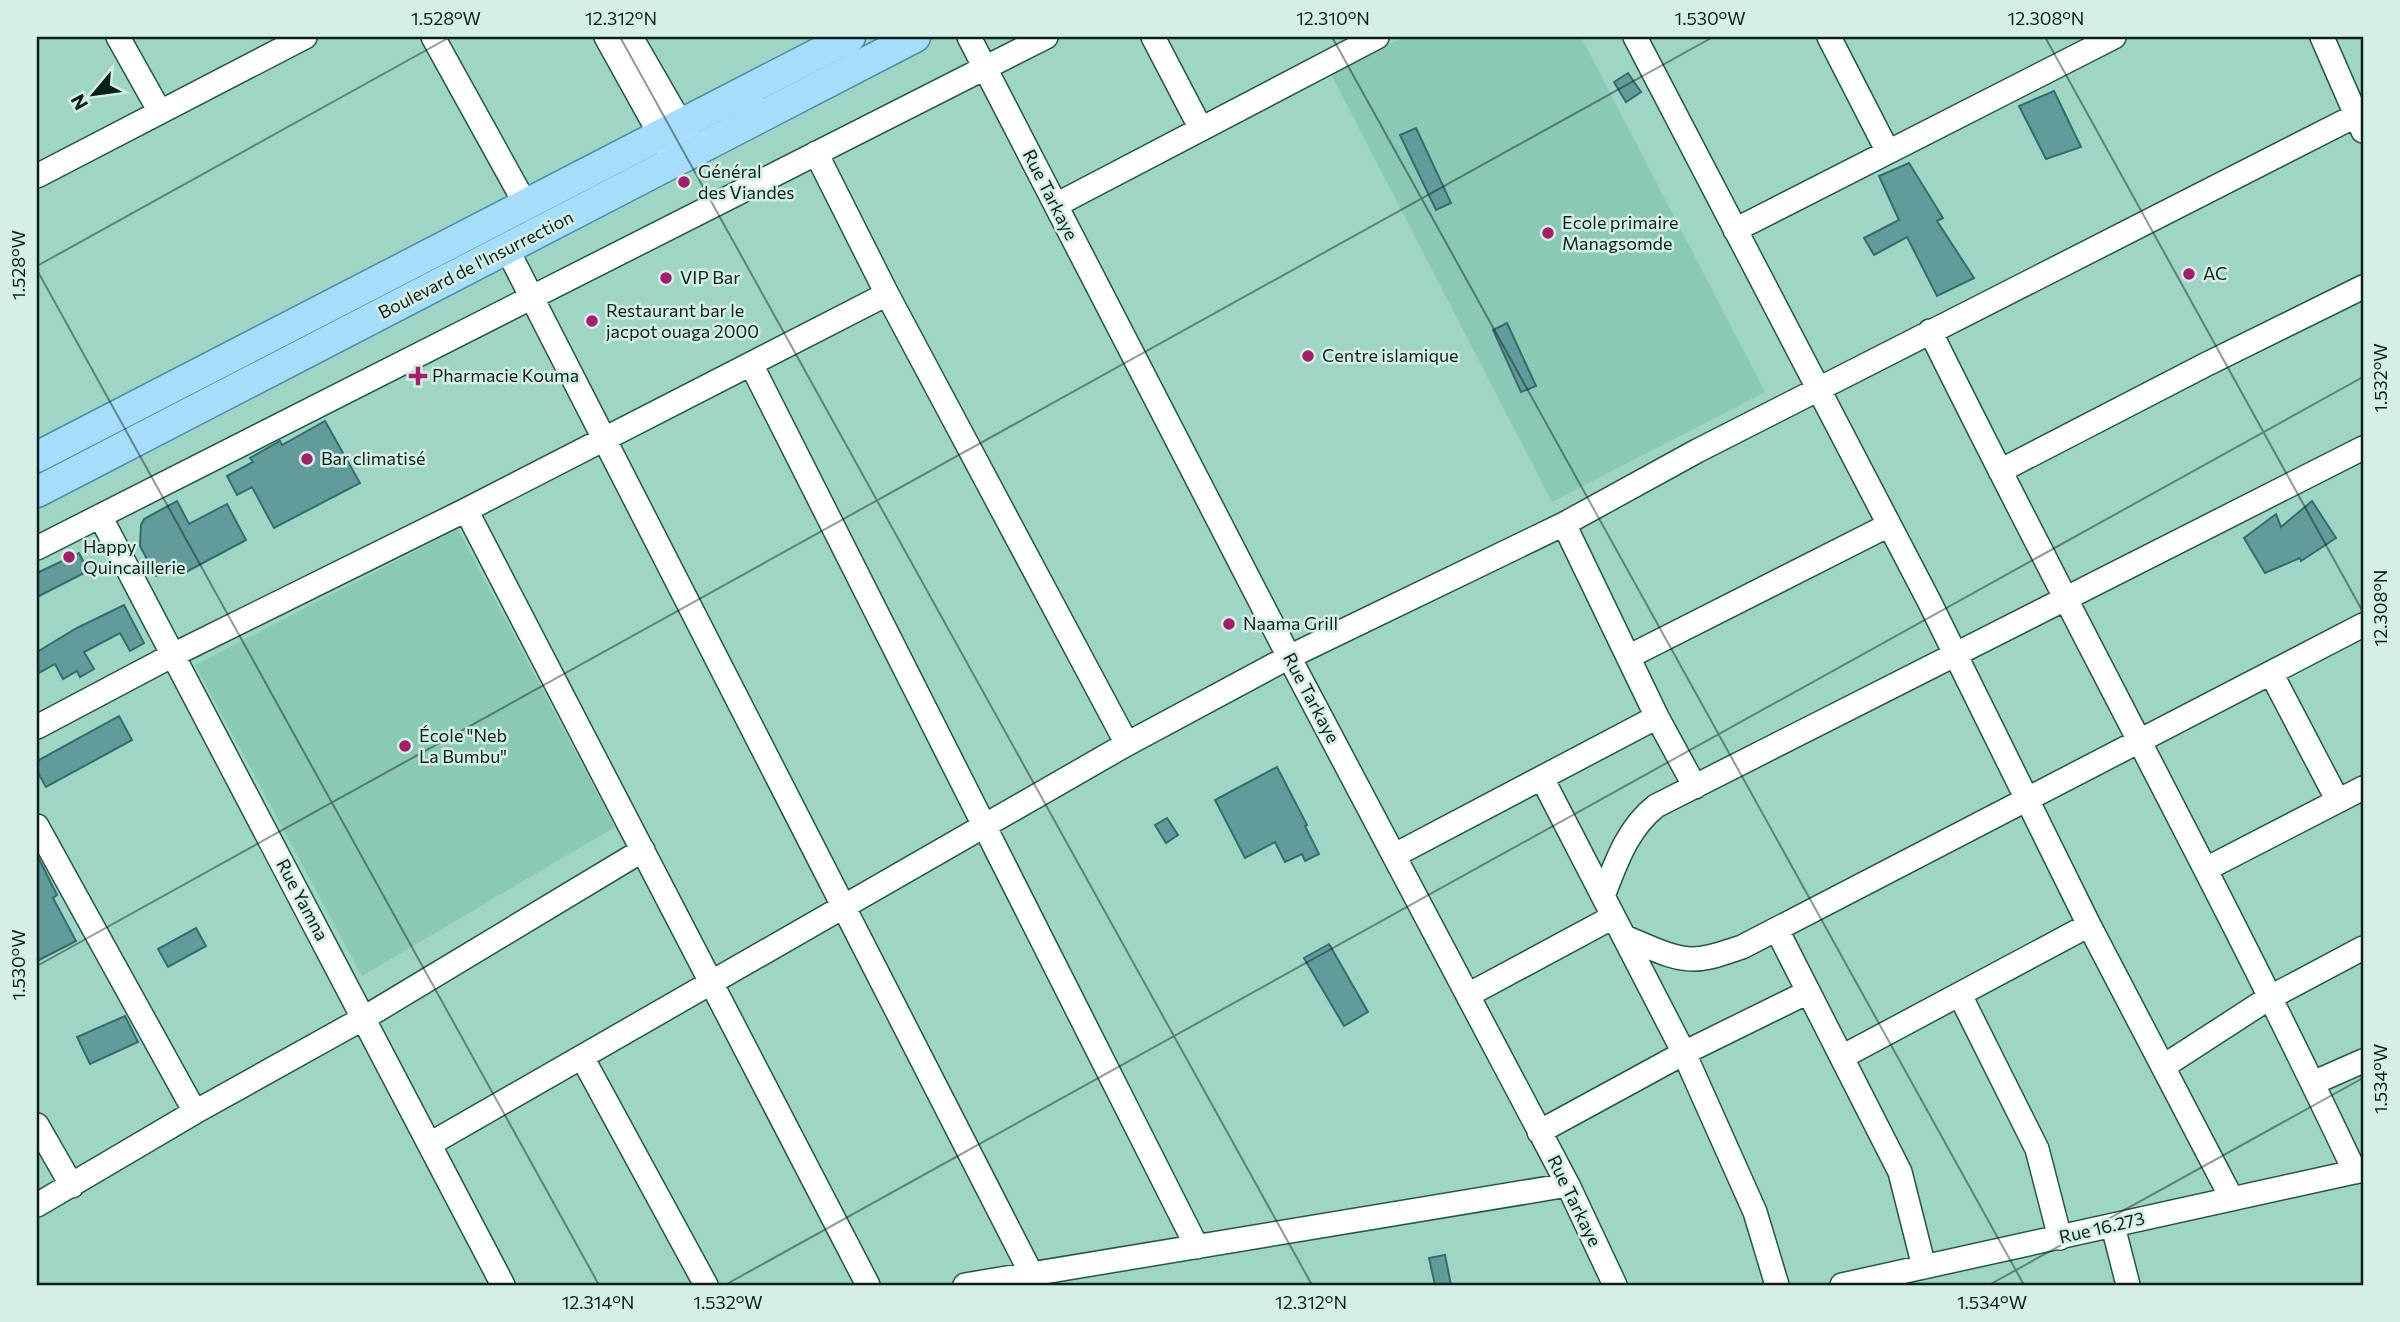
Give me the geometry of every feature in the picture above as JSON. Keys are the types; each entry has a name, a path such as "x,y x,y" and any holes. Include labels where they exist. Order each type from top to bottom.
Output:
{"main road":[{"name":"Boulevard de l'Insurrection","path":"37,457 850,37"},
{"name":"Boulevard de l'Insurrection","path":"37,492 915,37"}],"street":[{"path":"118,37 160,112"},
{"path":"37,176 305,37"},
{"path":"433,37 526,205"},
{"path":"606,37 671,129"},
{"path":"631,37 685,157"},
{"name":"Rue Tarkaye","path":"969,37 1289,657 1568,1185 1615,1285"},
{"path":"37,548 1046,37"},
{"path":"1153,37 1201,129"},
{"path":"1056,205 1377,37"},
{"path":"1635,37 1889,525 2089,925 2232,1199"},
{"path":"1829,37 1888,152"},
{"path":"1735,230 2114,37"},
{"path":"430,1144 1127,744 1289,657 1564,524 1697,451 1930,331 2361,119 2322,37"},
{"path":"816,153 887,294 1127,744"},
{"path":"507,249 1032,1275"},
{"path":"2000,471 2363,287"},
{"path":"37,727 173,655 466,510 887,294"},
{"path":"1930,331 2359,1171"},
{"path":"751,364 1197,1247"},
{"path":"1468,995 1608,907 1624,845 1644,816 1656,806 2363,448"},
{"path":"466,510 868,1285"},
{"name":"Rue Yamna","path":"100,516 503,1285"},
{"path":"1564,524 1657,717 1695,787"},
{"path":"1628,657 1889,525"},
{"path":"1624,937 1674,956 1692,959 1722,953 1777,930 2026,798 2363,625"},
{"path":"2271,673 2338,801"},
{"path":"1395,855 1657,717"},
{"path":"1542,778 1684,1053 1755,1212 1777,1285"},
{"path":"2206,869 2363,788"},
{"path":"37,826 195,1112"},
{"path":"37,1205 195,1112 364,1018 643,849"},
{"path":"1842,1056 2089,925"},
{"path":"1777,930 1900,1172 1924,1267"},
{"path":"2164,1066 2269,998 2363,948"},
{"path":"1539,1132 1684,1053 1808,992"},
{"path":"1960,995 2033,1139 2041,1159 2060,1238"},
{"path":"582,1057 706,1285"},
{"path":"2313,1083 2363,1061"},
{"path":"37,1125 72,1186"},
{"name":"Rue 16.273","path":"1842,1285 2359,1171"},
{"path":"965,1285 1568,1185"},
{"path":"2113,1226 2128,1285"}],"shaded area":[{"name":"Ecole primaire Managsomde","path":"1404,37 1581,37 1765,392 1552,502 1331,74"},
{"name":"École \"Neb La Bumbu\"","path":"458,529 615,827 362,976 195,665"}],"building":[{"path":"1628,73 1641,92 1626,102 1614,82"},
{"path":"2054,91 2081,147 2046,159 2019,106"},
{"path":"1416,128 1451,203 1436,210 1400,135"},
{"path":"1909,163 1943,218 1937,221 1974,278 1937,296 1907,237 1874,255 1864,238 1899,220 1879,176"},
{"path":"1507,323 1536,386 1521,392 1493,330"},
{"path":"325,421 360,483 274,528 252,487 237,495 227,476 253,462 250,458 280,441 282,445"},
{"path":"177,501 189,524 227,504 246,540 186,572 182,563 156,576 140,546 141,525 144,519"},
{"path":"2312,501 2336,538 2301,561 2300,558 2265,573 2244,538 2276,514 2281,527"},
{"path":"79,553 88,571 37,597 37,573"},
{"path":"124,605 144,643 130,651 120,633 84,652 94,669 80,677 77,671 63,679 55,664 37,674 37,652 77,628"},
{"path":"119,716 132,740 46,787 37,771 37,761"},
{"path":"1277,767 1319,854 1305,861 1302,854 1285,862 1275,842 1245,858 1215,800"},
{"path":"1167,818 1178,835 1166,843 1155,825"},
{"path":"37,855 57,895 53,898 76,941 37,961"},
{"path":"196,928 206,946 168,967 158,949"},
{"path":"1329,944 1368,1012 1344,1026 1304,958"},
{"path":"125,1016 138,1042 90,1064 77,1037"},
{"path":"1445,1255 1451,1285 1435,1285 1429,1258"}],"place":[{"name":"Général des Viandes","path":"684,182"},
{"name":"Ecole primaire Managsomde","path":"1548,233"},
{"name":"AC","path":"2189,274"},
{"name":"VIP Bar","path":"666,278"},
{"name":"Restaurant bar le jacpot ouaga 2000","path":"592,321"},
{"name":"Centre islamique","path":"1308,356"},
{"name":"Pharmacie Kouma","path":"418,376"},
{"name":"Bar climatisé","path":"307,459"},
{"name":"Happy Quincaillerie","path":"69,557"},
{"name":"Naama Grill","path":"1229,624"},
{"name":"École \"Neb La Bumbu\"","path":"405,746"}]}
